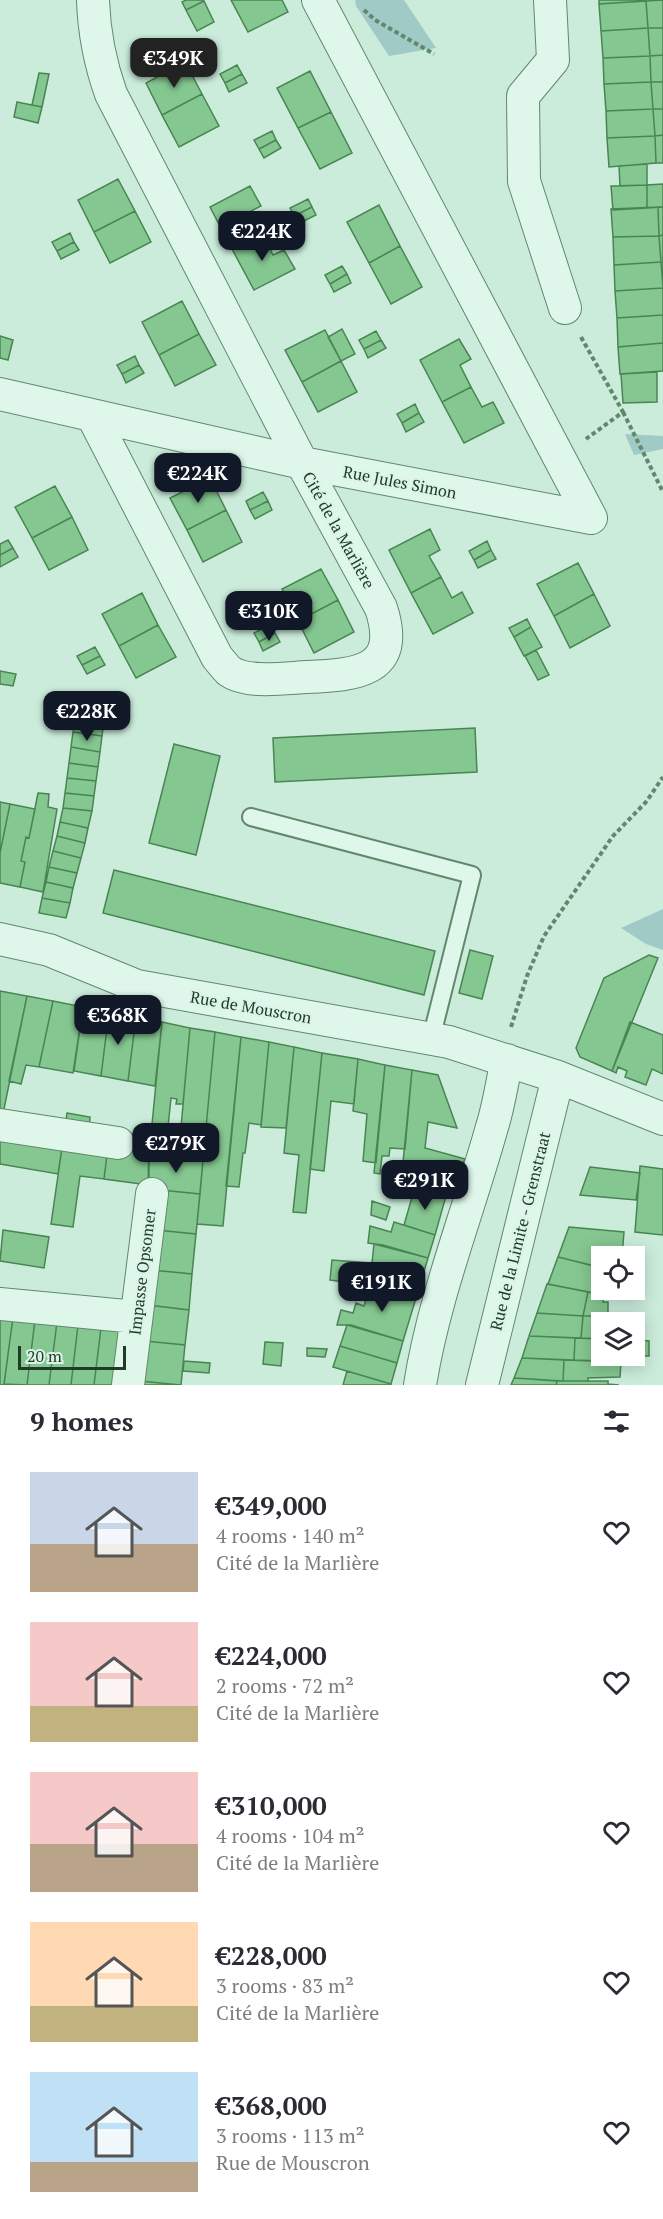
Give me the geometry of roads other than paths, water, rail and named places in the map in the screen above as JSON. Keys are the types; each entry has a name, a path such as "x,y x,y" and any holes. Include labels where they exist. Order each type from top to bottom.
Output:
{"street":[{"name":"Cité de la Marlière","path":"92,415 217,657 231,672 258,679 345,675 368,668 376,662 386,642 387,632 381,608 302,463 111,94 102,67 94,29 93,0"},
{"name":"Rue Jules Simon","path":"0,394 302,463 591,518 318,0"},
{"path":"550,0 554,60 523,96 524,181 565,308"},
{"name":"Rue de Mouscron","path":"0,939 56,952 137,986 449,1042 558,1077 663,1119"},
{"path":"420,1385 443,1287 493,1126 504,1059"},
{"name":"Rue de la Limite - Grenstraat","path":"482,1385 558,1077"},
{"path":"0,1125 118,1143"},
{"name":"Impasse Opsomer","path":"128,1385 152,1194"},
{"path":"0,1304 136,1317"}],"lane":[{"path":"251,817 472,875 430,1039"}]}
